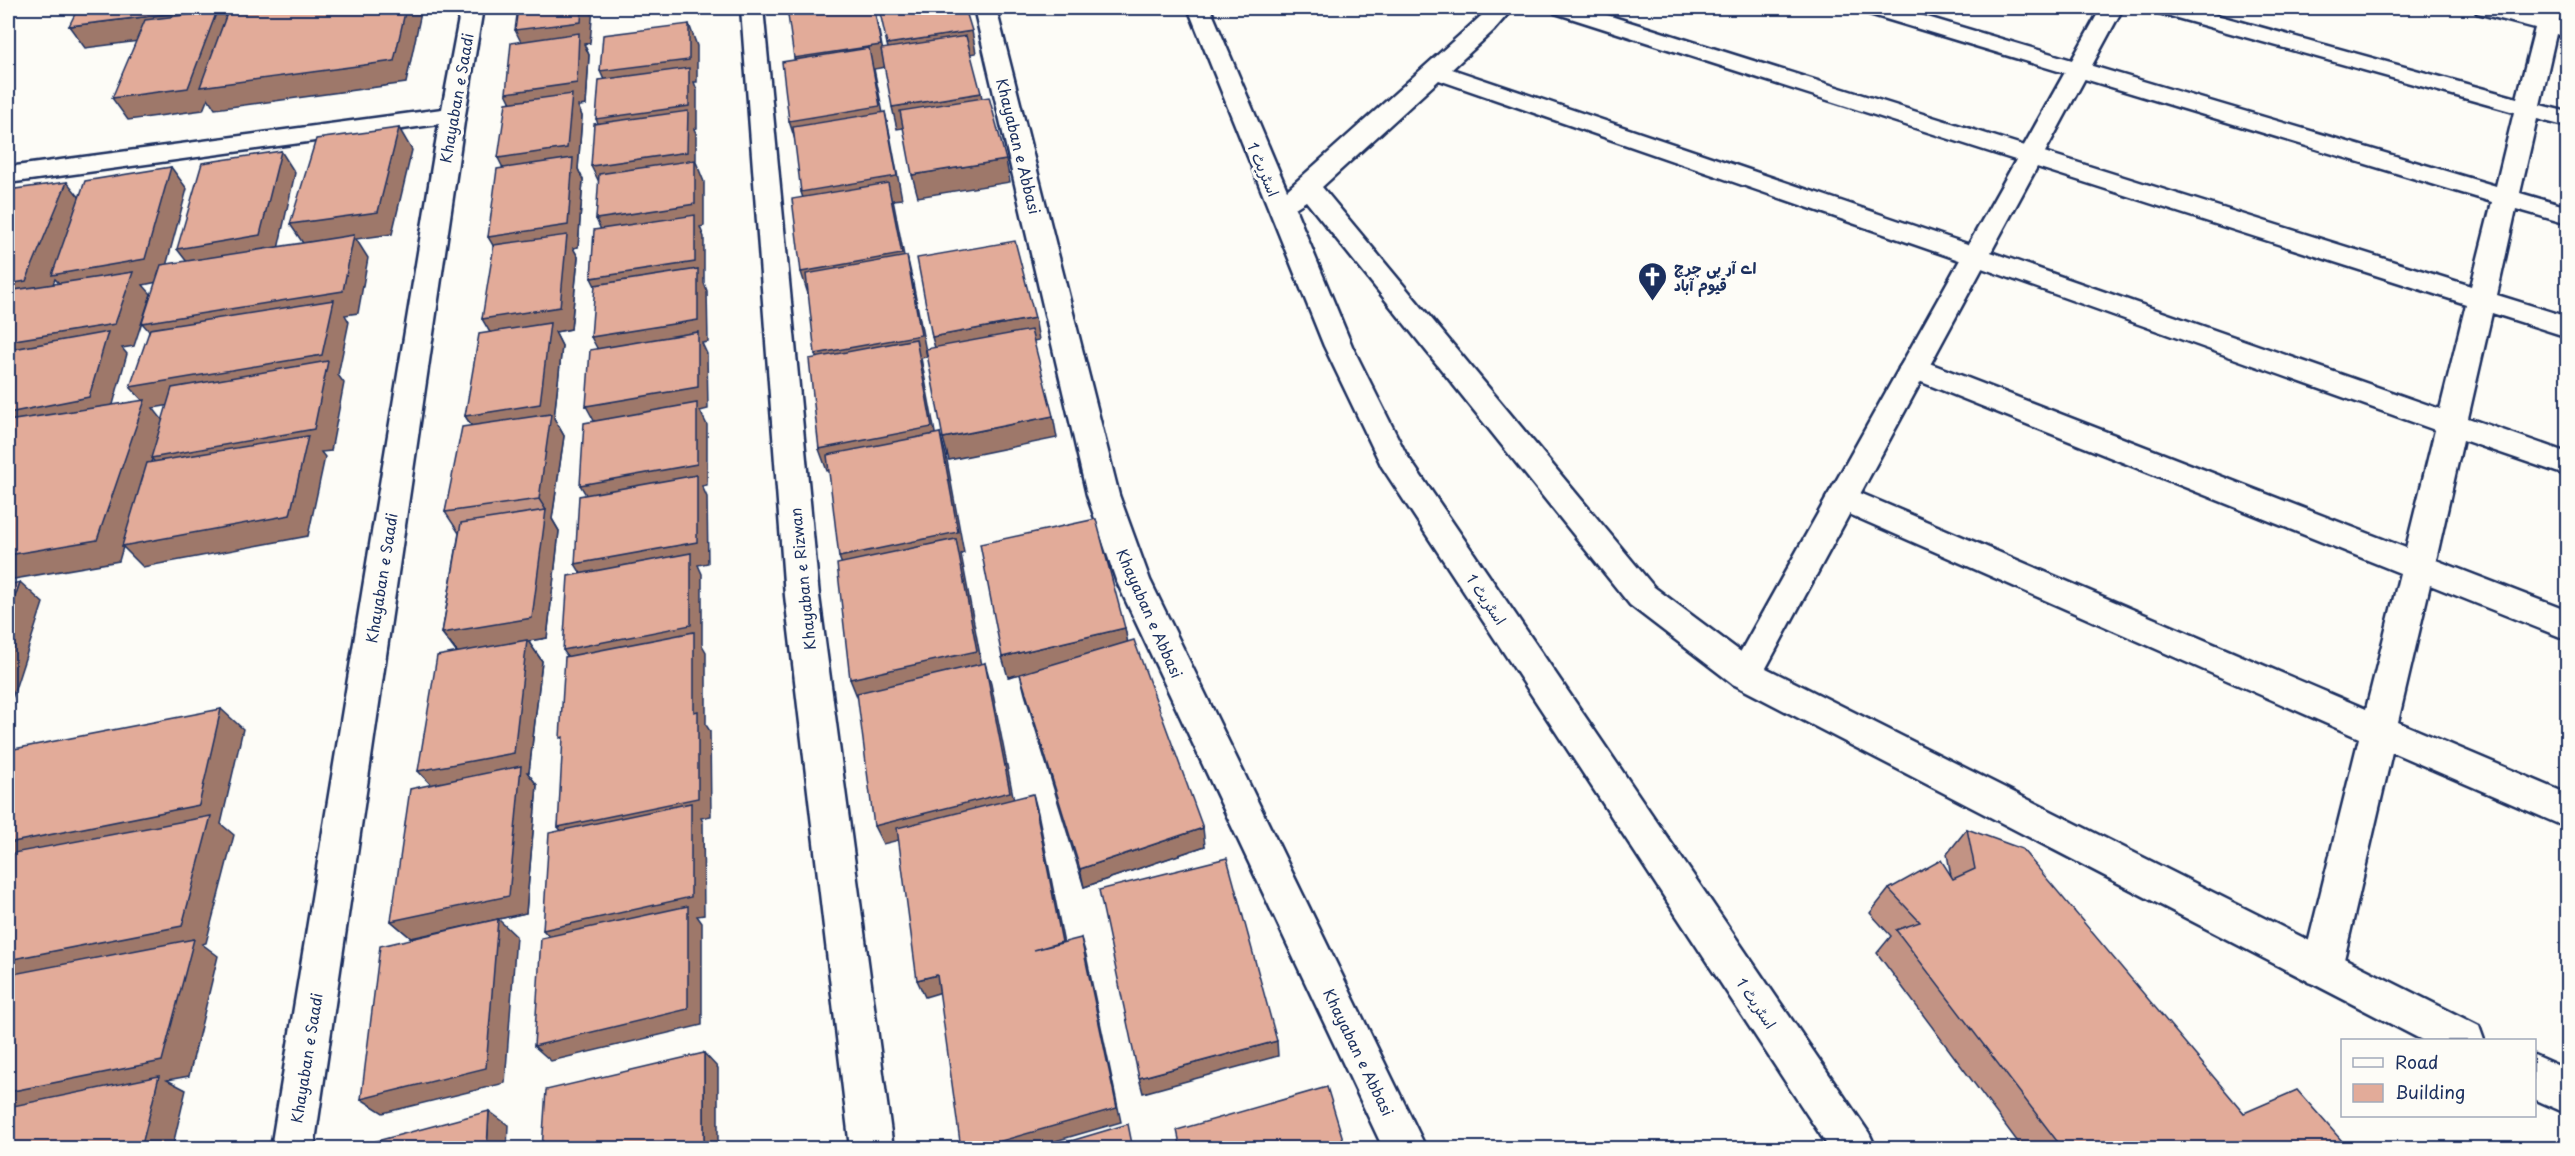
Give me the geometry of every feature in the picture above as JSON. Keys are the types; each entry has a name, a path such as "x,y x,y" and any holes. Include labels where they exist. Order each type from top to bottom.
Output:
{"street":[{"name":"Khayaban e Saadi","path":"292,1149 453,115 472,8"},
{"name":"Khayaban e Rizwan","path":"752,8 802,596 872,1149"},
{"name":"Khayaban e Abbasi","path":"985,8 1103,495 1117,539 1133,580 1405,1149"},
{"name":"اسٹریٹ 1","path":"1199,8 1338,346 1393,459 1854,1149"},
{"path":"1282,211 1307,185 1502,8"},
{"path":"1563,8 2568,327"},
{"path":"1874,8 2568,216"},
{"path":"1745,674 2112,8"},
{"path":"2168,8 2568,120"},
{"path":"2322,968 2527,109 2555,21 2485,8"},
{"path":"1435,71 1975,255 2568,465"},
{"path":"8,174 453,115"},
{"path":"1307,185 1641,596 1745,674 2460,1039"},
{"path":"1914,368 2568,626"},
{"path":"1842,498 2568,812"},
{"path":"2536,1077 2568,1093"}],"building":[{"path":"78,8 217,8 69,26"},
{"path":"229,8 406,8 394,61 200,87"},
{"path":"518,8 582,8 581,22 515,30"},
{"path":"787,8 874,8 881,45 794,58"},
{"path":"879,8 965,8 972,31 887,44"},
{"path":"217,11 188,88 112,98 145,20"},
{"path":"689,24 689,60 600,71 603,35"},
{"path":"579,33 577,83 506,93 511,43"},
{"path":"966,36 981,93 892,107 881,49"},
{"path":"869,48 880,106 789,121 782,62"},
{"path":"689,68 689,106 596,119 599,80"},
{"path":"572,94 567,148 498,158 506,103"},
{"path":"989,97 1006,160 912,175 900,111"},
{"path":"688,111 687,152 591,166 594,124"},
{"path":"885,112 897,176 801,192 793,127"},
{"path":"399,128 378,212 290,224 316,139"},
{"path":"281,151 260,235 177,249 202,163"},
{"path":"573,158 568,225 488,237 497,169"},
{"path":"695,160 695,204 596,219 599,174"},
{"path":"171,167 145,259 52,275 85,181"},
{"path":"67,182 26,281 8,284 8,190"},
{"path":"888,183 902,254 801,272 792,199"},
{"path":"695,215 695,262 591,278 594,230"},
{"path":"354,235 343,291 142,323 161,265"},
{"path":"567,235 560,307 482,319 494,245"},
{"path":"1015,241 1035,318 932,337 917,258"},
{"path":"907,256 921,335 815,354 806,274"},
{"path":"698,269 698,320 591,337 595,285"},
{"path":"133,272 115,324 8,341 8,291"},
{"path":"334,300 322,355 130,387 150,329"},
{"path":"550,323 540,404 465,416 479,334"},
{"path":"1031,330 1053,416 943,438 926,349"},
{"path":"108,332 89,397 8,413 8,350"},
{"path":"698,332 698,387 586,406 590,350"},
{"path":"916,339 932,427 819,449 809,359"},
{"path":"328,361 314,429 151,458 172,388"},
{"path":"145,400 97,540 8,555 8,421"},
{"path":"697,403 697,464 580,485 584,423"},
{"path":"551,414 539,499 445,512 462,427"},
{"path":"940,433 958,532 839,557 827,455"},
{"path":"308,436 290,515 122,546 147,463"},
{"path":"697,475 697,542 575,564 579,496"},
{"path":"546,510 532,618 442,633 461,523"},
{"path":"1096,519 1125,628 1002,657 980,544"},
{"path":"956,539 977,651 850,679 837,564"},
{"path":"691,553 691,625 563,650 568,576"},
{"path":"20,582 8,617 8,585"},
{"path":"694,632 694,712 698,711 698,798 558,827 565,657"},
{"path":"527,640 514,753 418,771 437,656"},
{"path":"1134,640 1203,828 1080,869 1020,674"},
{"path":"985,663 1010,792 874,826 857,693"},
{"path":"221,709 199,805 8,843 9,750"},
{"path":"521,766 509,896 391,921 410,789"},
{"path":"1033,794 1062,942 1034,950 1081,938 1117,1108 973,1149 961,1149 937,975 917,980 897,828"},
{"path":"691,803 691,897 543,930 549,833"},
{"path":"211,816 182,926 8,960 8,854"},
{"path":"1967,829 2022,849 2244,1113 2297,1090 2349,1149 2063,1149 1896,930 1920,922 1889,889 1941,860 1953,879 1975,869"},
{"path":"1227,858 1277,1041 1139,1078 1099,890"},
{"path":"688,906 688,1009 534,1046 541,938"},
{"path":"498,919 486,1068 361,1099 380,946"},
{"path":"194,939 162,1061 8,1092 8,975"},
{"path":"704,1053 704,1149 542,1149 546,1090"},
{"path":"159,1076 141,1149 8,1149 8,1107"},
{"path":"1327,1087 1346,1149 1181,1149 1177,1130"},
{"path":"489,1111 487,1149 347,1149"},
{"path":"1128,1124 1133,1149 1044,1149"}],"place":[{"name":"اے آر پی چرچ قیوم آباد","path":"1653,302"}]}
